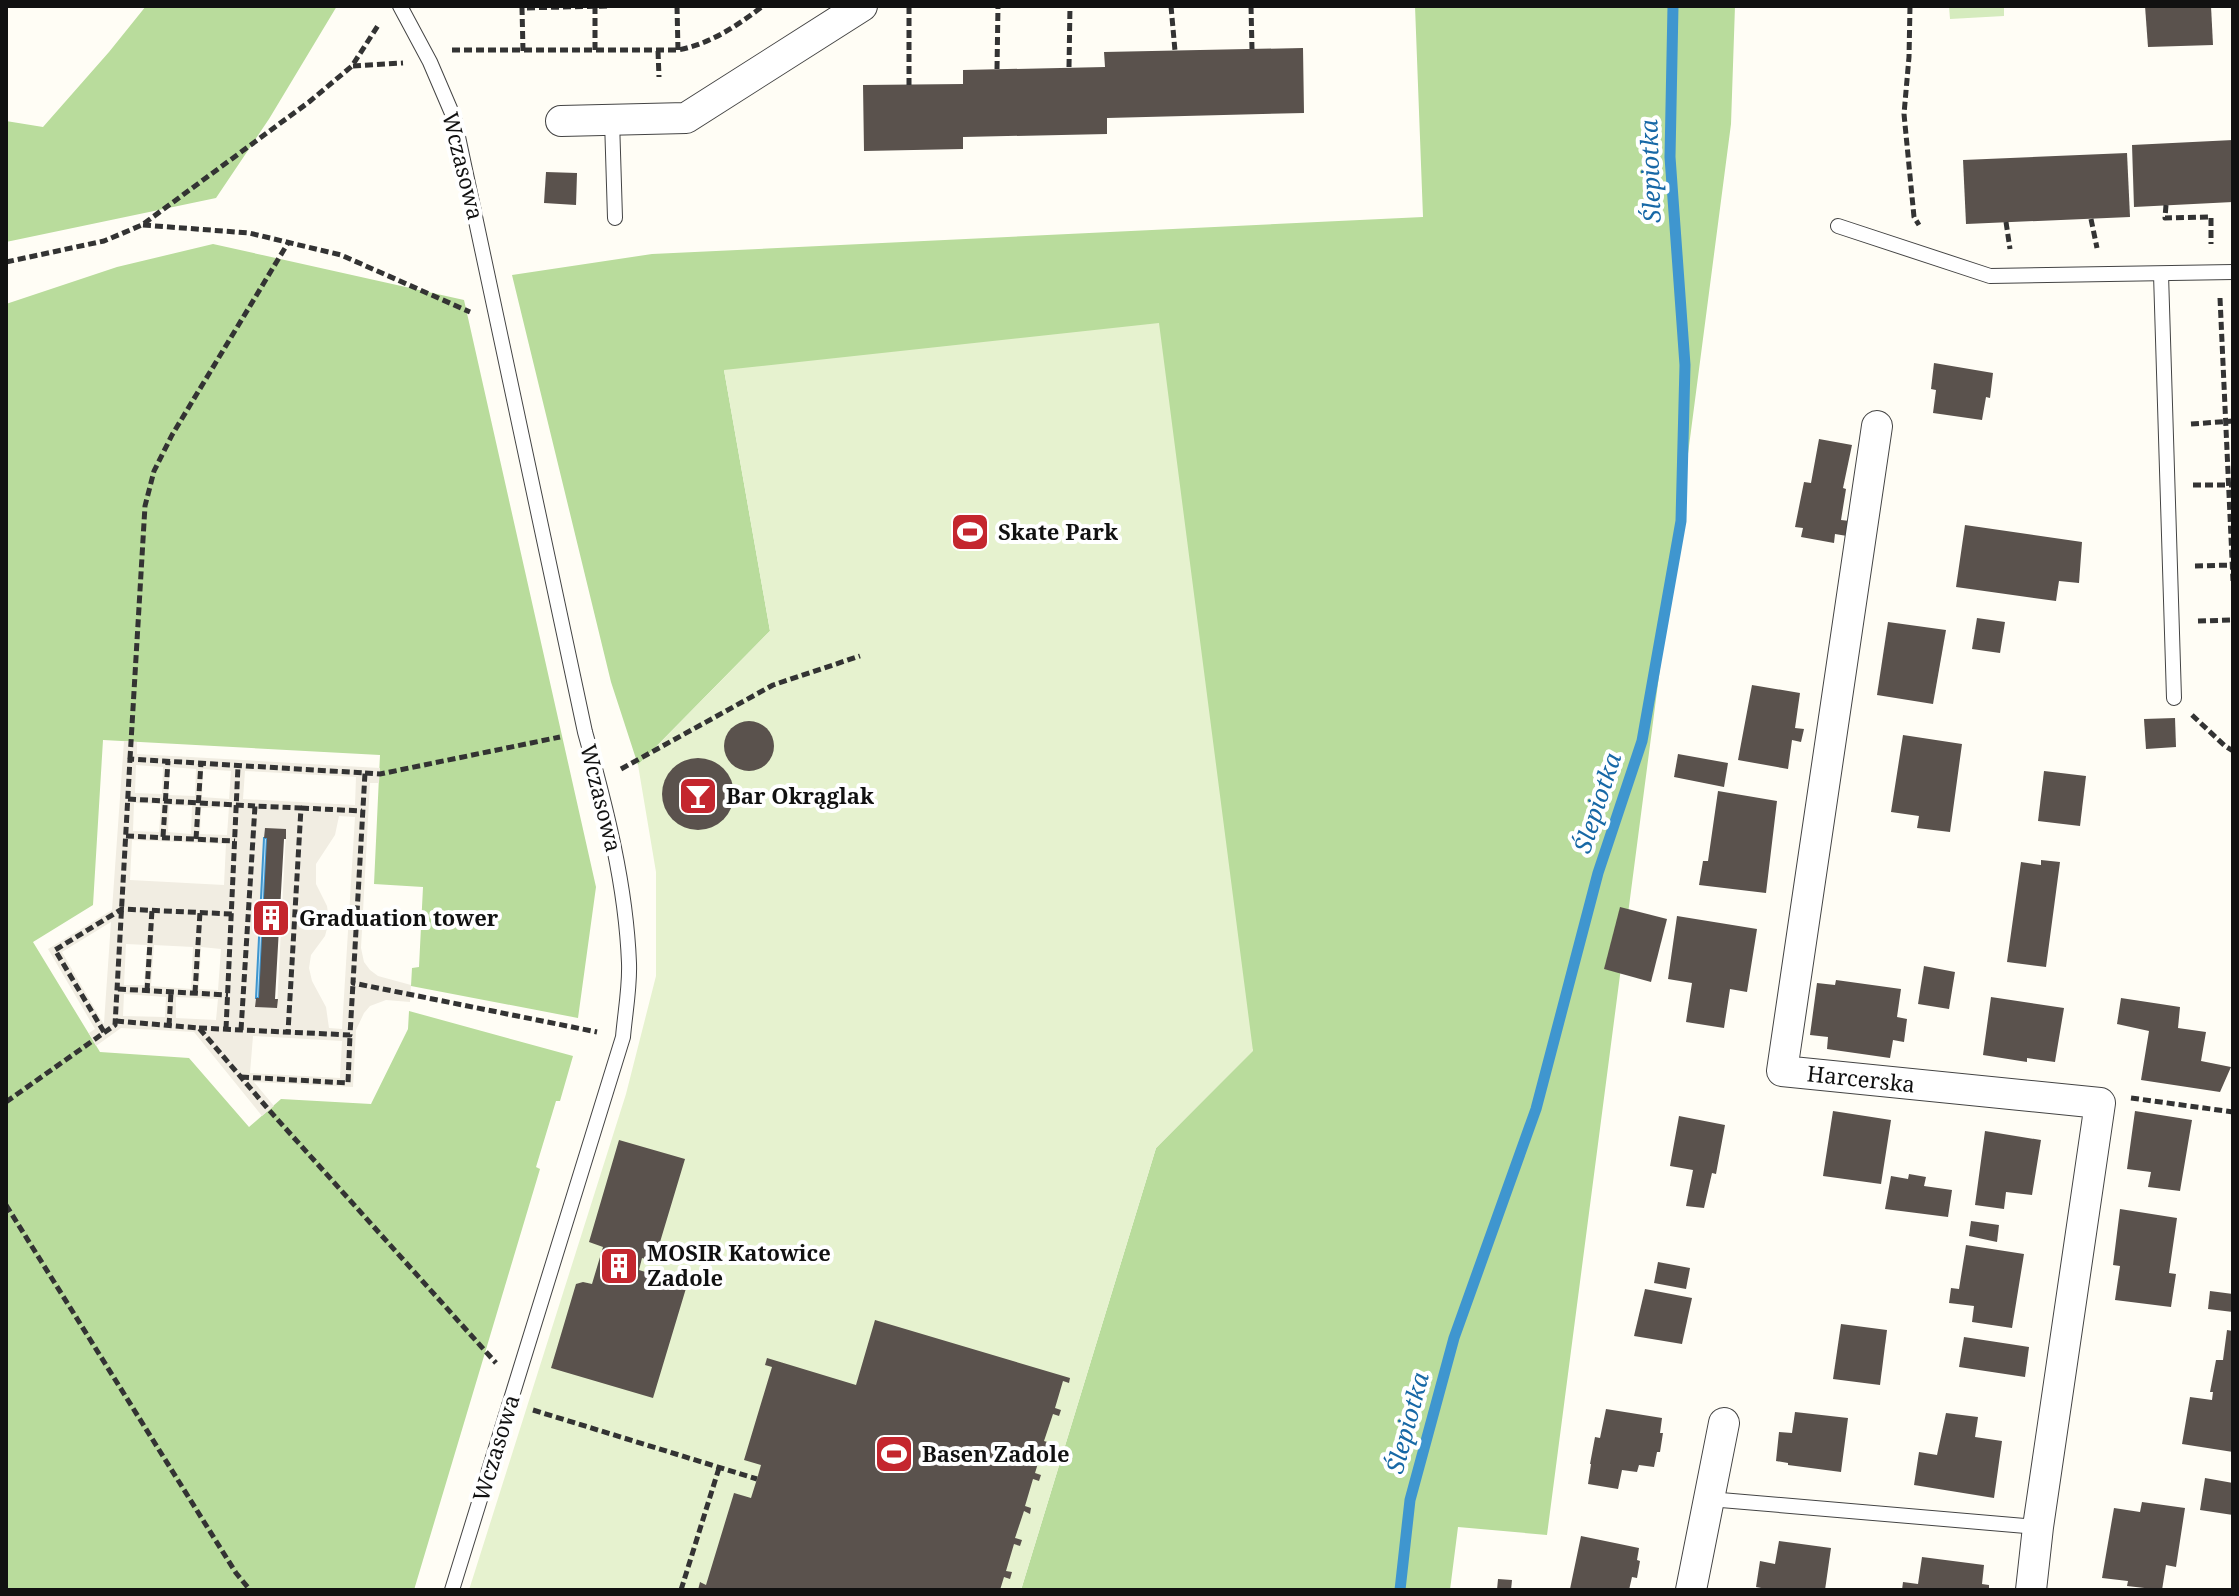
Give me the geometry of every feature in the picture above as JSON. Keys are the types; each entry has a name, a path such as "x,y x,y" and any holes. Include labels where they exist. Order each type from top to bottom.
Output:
{"street":[{"path":"561,121 686,118 862,6"},
{"name":"Harcerska","path":"1877,426 1782,1071 2100,1103"},
{"path":"2031,1590 2100,1103"},
{"path":"1691,1590 1724,1423"}],"lane":[{"name":"Wczasowa","path":"400,6 427,55 454,118 585,732 622,887 630,965 623,1037 452,1590"},
{"path":"612,120 615,218"},
{"path":"1838,226 1990,276 2226,272"},
{"path":"2161,274 2174,698"},
{"path":"1709,1499 2038,1527"}],"path":[{"path":"595,6 595,51"},
{"path":"523,51 522,7 608,6"},
{"path":"677,6 678,50"},
{"path":"352,66 427,55 678,50 719,36 763,6"},
{"path":"909,6 909,85"},
{"path":"997,69 998,6"},
{"path":"1069,67 1070,6"},
{"path":"1171,6 1175,51"},
{"path":"1251,6 1252,49"},
{"path":"1910,6 1904,114 1914,217 1922,230"},
{"path":"6,262 104,241 142,225 309,102 352,66 381,21"},
{"path":"658,51 659,77"},
{"path":"2166,205 2165,218 2211,217 2211,244"},
{"path":"2091,219 2097,248"},
{"path":"2006,222 2010,249"},
{"path":"142,225 249,233 341,255 499,324"},
{"path":"6,1102 115,1025 145,506 154,471 172,435 288,243"},
{"path":"2197,244 2218,244 2226,272 2223,357 2230,422 2233,581"},
{"path":"2084,248 2112,247"},
{"path":"1996,249 2021,250"},
{"path":"2223,357 2233,356"},
{"path":"2166,425 2230,422"},
{"path":"2168,486 2231,485"},
{"path":"2170,567 2233,565"},
{"path":"2172,622 2233,620"},
{"path":"599,781 773,685 860,656"},
{"path":"2174,698 2233,751"},
{"path":"130,759 380,774 585,732"},
{"path":"163,837 168,761"},
{"path":"196,839 201,763"},
{"path":"226,1029 238,766"},
{"path":"240,1077 348,1083 365,773"},
{"path":"128,799 362,811"},
{"path":"241,1030 255,806"},
{"path":"288,1032 301,808"},
{"path":"126,836 235,841"},
{"path":"104,1032 55,950 122,909 232,914"},
{"path":"147,991 152,910"},
{"path":"195,993 200,912"},
{"path":"353,983 623,1037"},
{"path":"118,989 228,995"},
{"path":"169,1026 171,992"},
{"path":"116,1021 350,1035"},
{"path":"199,1028 516,1384"},
{"path":"2100,1103 2106,1095 2233,1112"},
{"path":"6,1205 236,1573 250,1590"},
{"path":"510,1403 757,1479"},
{"path":"681,1590 719,1468"}],"green space":[{"path":"146,6 337,6 269,119 216,198 6,242 6,121 43,127"},
{"path":"1415,6 1735,6 1731,124 1547,1535 1458,1527 1450,1590 1021,1590 1156,1148 1253,1050 724,370 770,631 638,765 611,682 512,275 652,254 1423,217"},
{"path":"1949,6 2004,6 2004,16 1950,19"},
{"path":"213,244 464,300 596,887 578,1018 411,986 412,968 419,967 423,887 374,884 380,755 103,740 93,905 33,942 100,1052 189,1058 249,1127 281,1099 371,1104 408,1029 409,1011 573,1056 536,1167 540,1169 414,1590 6,1590 6,304 117,267"},
{"path":"1159,323 1253,1051 1156,1148 1021,1590 469,1590 626,1094 656,976 656,872 638,765 770,631 724,370"}],"shaded area":[{"path":"124,741 137,742 137,754 380,768 379,783 370,783 361,948 364,962 378,976 411,985 410,1002 386,1000 370,1006 364,1013 356,1030 353,1087 254,1082 274,1106 262,1116 194,1032 121,1028 96,1046 89,1033 95,1029 48,949 112,910","holes":["136,765 163,767 162,794 135,793","170,767 196,769 195,796 168,795","203,769 231,771 229,799 202,797","245,771 356,777 355,805 243,799","134,803 161,804 159,832 133,831","169,805 192,806 191,834 168,832","229,807 227,835 200,834 201,808","339,816 355,817 342,1029 329,1028 326,1007 312,981 309,968 311,955 325,936 329,921 327,906 316,884 316,864 335,835","265,829 286,830 277,1008 255,1007","132,840 226,844 224,885 130,880","111,922 104,1023 62,952","126,944 147,945 144,985 124,985","154,945 193,947 191,989 151,986","201,947 221,949 218,990 199,989","124,994 166,997 165,1017 123,1016","176,997 218,999 216,1020 176,1018","253,1036 342,1041 340,1078 250,1073"]}],"water":[{"path":"264,838 267,838 259,998 256,998"}],"building":[{"path":"2145,6 2211,6 2213,45 2148,47"},
{"path":"1303,48 1304,113 1107,118 1107,134 963,137 963,149 864,151 863,85 963,84 963,70 1105,67 1104,52"},
{"path":"2233,140 2233,202 2134,207 2132,145"},
{"path":"2127,153 2130,217 1966,224 1963,160"},
{"path":"546,172 577,173 576,205 544,203"},
{"path":"1934,363 1993,373 1990,398 1986,397 1982,420 1933,413 1936,390 1931,389"},
{"path":"1819,439 1852,445 1843,488 1846,489 1841,520 1850,521 1847,536 1835,534 1834,543 1801,537 1803,528 1795,527 1804,482 1811,483"},
{"path":"1965,525 2082,542 2079,583 2059,581 2056,601 1956,587"},
{"path":"1977,618 2005,622 2000,653 1972,649"},
{"path":"1888,622 1946,630 1933,704 1877,695"},
{"path":"1752,685 1800,693 1795,728 1804,729 1801,742 1792,740 1788,769 1738,760"},
{"path":"2175,718 2176,747 2146,749 2144,719"},
{"path":"749,721 767,728 774,746 767,764 749,771 731,764 724,746 731,728"},
{"path":"1903,735 1962,744 1950,832 1917,828 1919,816 1891,812"},
{"path":"1678,754 1728,763 1724,787 1674,777"},
{"name":"Bar Okrąglak","path":"705,758 724,768 732,780 732,808 724,820 712,828 691,830 672,820 664,808 662,787 672,768 684,760"},
{"path":"2044,771 2086,776 2080,826 2038,821"},
{"path":"1718,791 1777,801 1766,893 1699,885 1703,861 1708,861"},
{"name":"Graduation tower","path":"265,828 286,829 275,999 278,999 277,1008 255,1007 256,998 259,998"},
{"path":"2041,860 2060,862 2046,967 2007,962 2021,862 2041,865"},
{"path":"1620,907 1667,919 1651,982 1604,969"},
{"path":"1677,916 1757,929 1747,992 1730,989 1724,1028 1686,1022 1692,983 1668,979"},
{"path":"1924,966 1955,972 1949,1009 1918,1004"},
{"path":"1836,980 1901,989 1897,1017 1907,1019 1904,1042 1893,1040 1890,1058 1827,1049 1828,1037 1810,1035 1817,983 1835,985"},
{"path":"1991,997 2064,1008 2055,1062 2027,1058 2027,1062 1983,1055"},
{"path":"2121,998 2180,1007 2178,1028 2206,1032 2201,1061 2231,1067 2220,1092 2141,1080 2149,1031 2117,1024"},
{"path":"1833,1111 1891,1120 1881,1184 1823,1176"},
{"path":"2135,1111 2192,1120 2180,1191 2148,1187 2151,1172 2127,1169"},
{"path":"1679,1116 1725,1125 1716,1174 1712,1173 1704,1208 1686,1206 1693,1170 1670,1166"},
{"path":"1985,1131 2041,1140 2032,1195 2006,1192 2004,1209 1975,1205"},
{"name":"MOSIR Katowice Zadole","path":"619,1140 685,1159 654,1262 642,1258 639,1270 687,1285 653,1398 551,1368 576,1284 592,1284 603,1247 589,1242"},
{"path":"1909,1174 1926,1177 1924,1186 1952,1190 1948,1217 1885,1209 1891,1176 1908,1179"},
{"path":"2120,1209 2177,1218 2169,1273 2176,1274 2171,1307 2115,1300 2120,1266 2113,1265"},
{"path":"1971,1221 1999,1225 1997,1242 1969,1236"},
{"path":"1966,1245 2024,1254 2012,1328 1972,1322 1974,1306 1949,1303 1951,1288 1959,1289"},
{"path":"1658,1262 1690,1268 1686,1289 1654,1283"},
{"path":"1645,1289 1692,1298 1682,1344 1634,1336"},
{"path":"2210,1291 2233,1294 2233,1312 2208,1309"},
{"name":"Basen Zadole","path":"875,1320 1070,1378 1069,1383 1063,1381 1055,1408 1061,1410 1059,1416 1053,1414 1044,1441 1051,1443 1050,1448 1043,1447 1035,1473 1041,1475 1039,1481 1033,1479 1025,1506 1031,1508 1030,1514 1024,1511 1015,1538 1022,1540 1020,1546 1014,1544 1006,1571 1012,1572 1010,1579 1004,1577 1000,1590 698,1590 700,1582 706,1585 734,1493 751,1498 757,1479 761,1465 744,1460 772,1367 765,1365 767,1358 856,1385"},
{"path":"1841,1324 1887,1330 1880,1385 1833,1379"},
{"path":"2227,1330 2233,1331 2233,1452 2182,1444 2190,1397 2212,1400 2213,1392 2210,1392 2216,1360 2223,1360"},
{"path":"1964,1337 2029,1347 2025,1377 1959,1367"},
{"path":"1606,1409 1662,1418 1660,1452 1657,1452 1654,1467 1639,1465 1637,1472 1622,1470 1618,1489 1588,1484 1595,1437 1600,1438"},
{"path":"1795,1412 1848,1418 1841,1472 1776,1461 1779,1432 1792,1433"},
{"path":"1946,1413 1978,1417 1975,1437 2002,1441 1994,1498 1914,1485 1919,1452 1937,1455"},
{"path":"2205,1478 2233,1483 2233,1515 2200,1510"},
{"path":"2142,1502 2185,1508 2176,1567 2166,1565 2162,1590 2127,1586 2128,1581 2102,1578 2114,1508 2140,1512"},
{"path":"1581,1536 1639,1548 1637,1578 1632,1577 1629,1590 1570,1589"},
{"path":"1779,1541 1831,1548 1825,1590 1756,1587 1760,1561 1775,1564"},
{"path":"1922,1557 1984,1565 1982,1584 1989,1585 1989,1590 1902,1590 1903,1582 1918,1584"},
{"path":"1498,1579 1512,1580 1511,1590 1497,1590"}],"waterway":[{"name":"Ślepiotka","path":"1400,1590 1410,1500 1454,1338 1536,1109 1598,873 1642,741 1681,521 1685,365 1670,157 1673,6"}],"place":[{"name":"Skate Park","path":"970,532"},
{"name":"Bar Okrąglak","path":"698,796"},
{"name":"Graduation tower","path":"271,918"},
{"name":"MOSIR Katowice Zadole","path":"619,1266"},
{"name":"Basen Zadole","path":"894,1454"}]}
